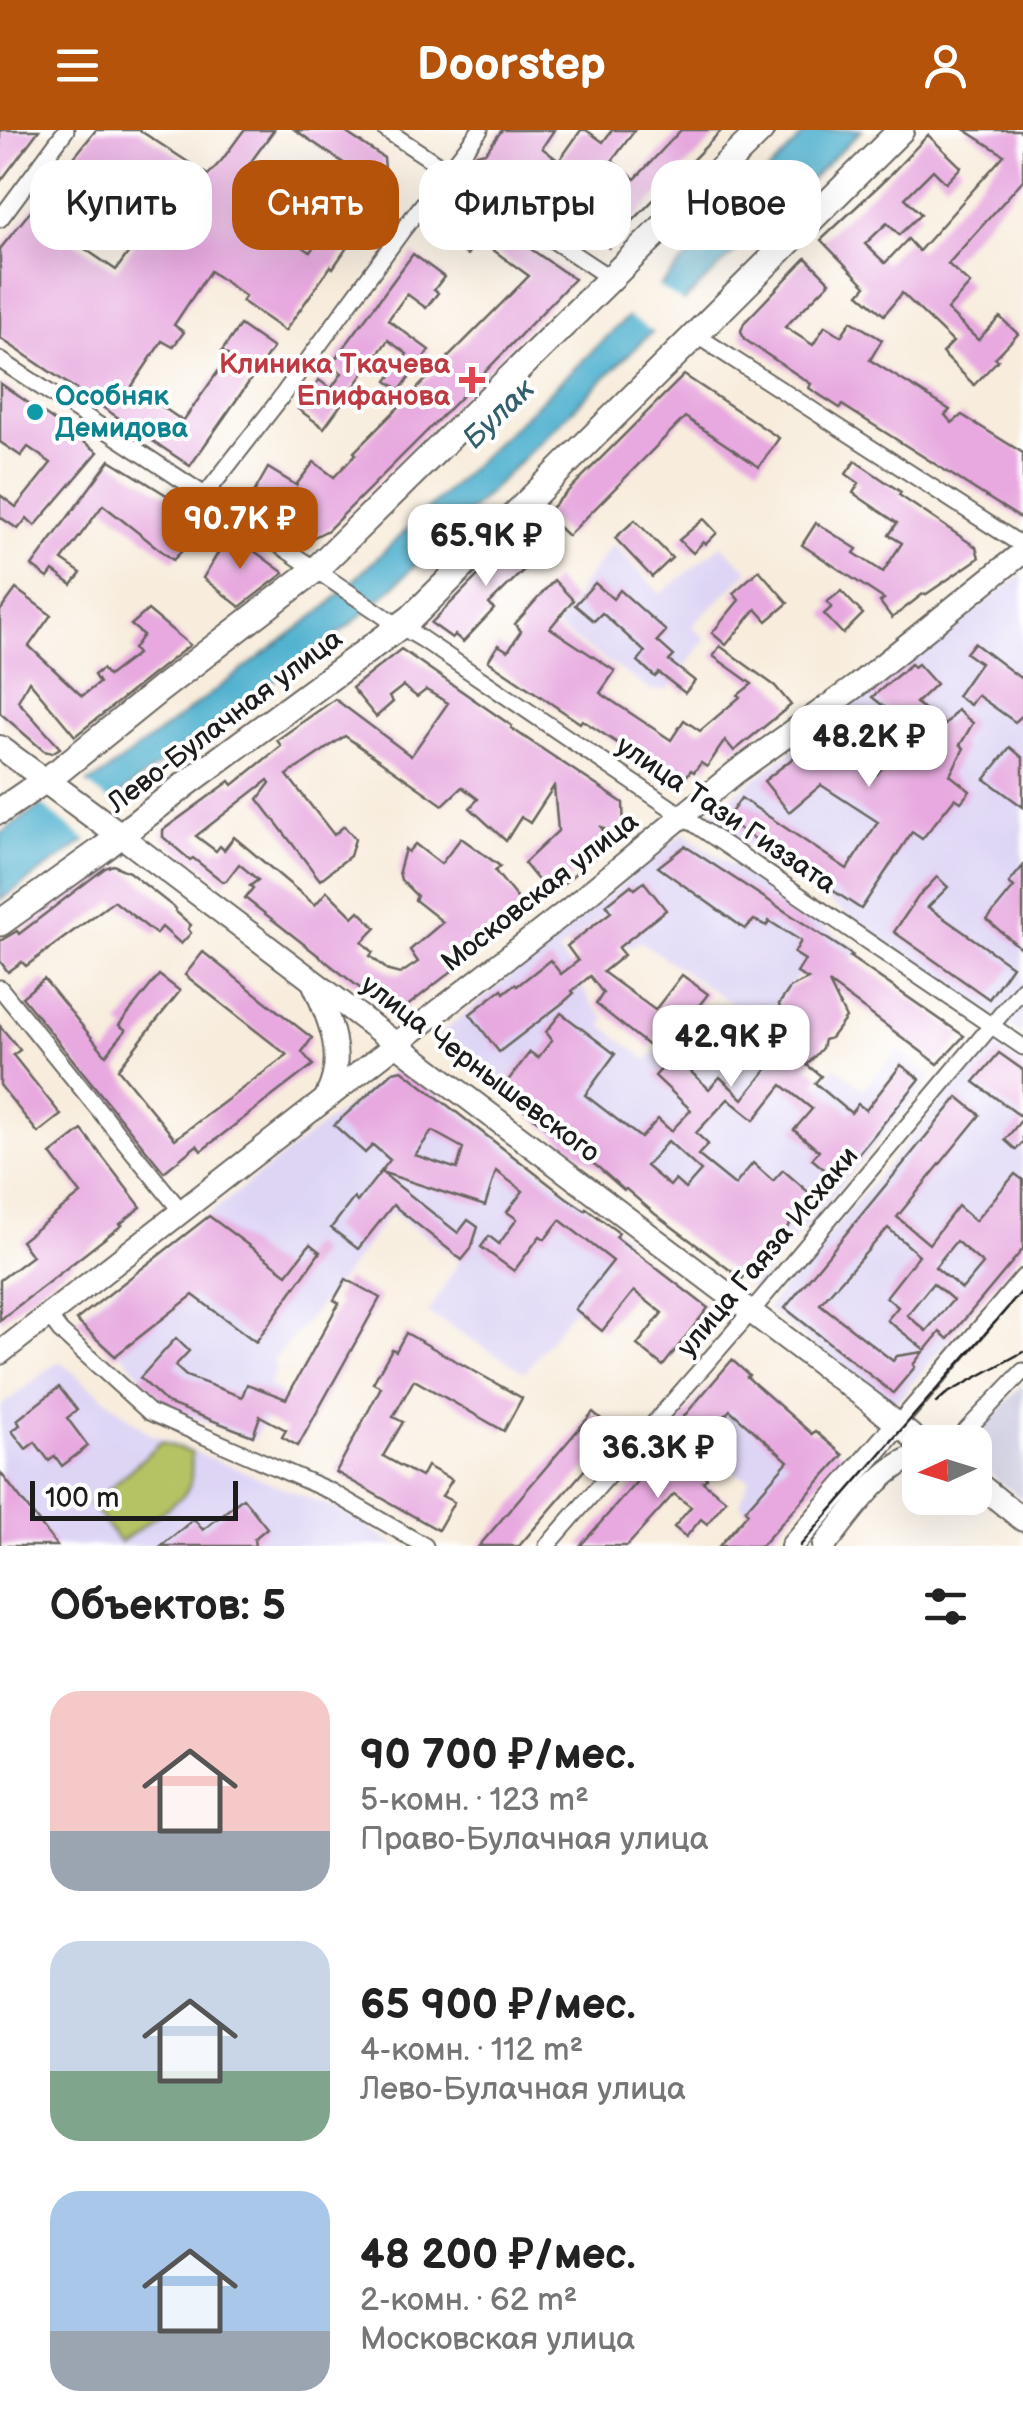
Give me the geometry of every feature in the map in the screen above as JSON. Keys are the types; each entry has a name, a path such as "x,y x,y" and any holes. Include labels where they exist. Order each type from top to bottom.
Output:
{"main road":[{"path":"0,811 52,785 322,574 760,130"},
{"name":"Лево-Булачная улица","path":"0,923 114,831 186,784 394,622 696,335 901,130"},
{"name":"улица Чернышевского","path":"52,785 114,831"}],"street":[{"path":"0,219 66,130"},
{"path":"386,130 431,160"},
{"path":"458,160 480,130"},
{"path":"205,494 419,210"},
{"path":"567,250 610,278"},
{"path":"696,335 1023,549"},
{"name":"улица Тази Гиззата","path":"0,360 205,494 1023,1047"},
{"name":"Московская улица","path":"0,1353 397,1044 736,772 856,686 1023,549"},
{"name":"улица Чернышевского","path":"0,746 52,785"},
{"name":"улица Чернышевского","path":"114,831 902,1427"},
{"path":"312,979 327,1014 337,1054 335,1074 326,1097"},
{"path":"0,988 181,1211"},
{"name":"улица Гаяза Исхаки","path":"547,1546 750,1313 1023,988"},
{"path":"792,1546 1023,1277"},
{"path":"48,1315 149,1412 330,1491 417,1544"},
{"path":"971,1425 1023,1371"},
{"path":"824,1546 882,1478 902,1463"},
{"path":"992,1495 1023,1520"}],"shaded area":[{"path":"613,544 661,594 721,545 749,571 692,626 706,639 668,690 652,691 555,627"},
{"path":"1023,574 1023,1035 705,817"},
{"path":"683,833 859,950 824,1000 821,988 798,975 763,1025 640,941 630,948 605,914 558,952 591,1003 607,1019 602,1025 647,1060 659,1048 680,1039 703,1041 728,1015 785,1053 810,1095 836,1066 863,1089 899,1050 932,1078 753,1289 433,1040"},
{"path":"991,1042 1023,1065 1023,1251 892,1407 767,1308"},
{"path":"400,1065 628,1238 525,1372 428,1313 460,1260 391,1212 273,1361 276,1370 269,1385 282,1394 253,1440 169,1408 85,1311"},
{"path":"732,1360 811,1433 815,1431 843,1455 773,1535 740,1504 749,1480 727,1467 718,1473 669,1433"},
{"path":"59,1361 148,1433 341,1511 398,1546 0,1546 0,1407"},
{"path":"1023,1384 1023,1500 992,1476 992,1425 985,1425"}],"green space":[{"path":"161,1442 192,1453 189,1487 183,1496 120,1543 91,1505"}],"water":[{"name":"Булак","path":"808,130 862,130 821,169 821,160 780,160"},
{"name":"Булак","path":"694,250 737,250 390,590 350,625 127,789 85,841 0,900 0,834 39,807 100,777 325,608"}],"pier":[{"path":"654,284 688,305 657,334 623,313"},
{"path":"82,780 118,808 87,841 40,803"}],"building":[{"path":"0,130 39,130 0,182"},
{"path":"96,130 139,130 185,160 72,160"},
{"path":"244,130 274,130 252,160 232,160 232,250 345,250 285,331 242,301 245,296 210,271 174,325 184,332 173,347 162,341 132,386 183,421 229,356 222,351 240,325 273,348 190,466 0,338 0,249 30,212 30,250 87,250 116,270 130,250 212,250 212,171"},
{"path":"295,130 342,130 384,158 339,160"},
{"path":"502,130 554,130 542,148 558,160 471,160 486,152"},
{"path":"581,130 603,142 612,130 635,130 613,160 560,160"},
{"path":"681,130 722,130 693,160 653,160"},
{"path":"965,130 1023,133 1023,180 948,264 970,284 947,310 978,340 1000,317 1018,334 974,385 942,353 953,342 902,293 884,315 859,294 866,286 821,240 928,135 961,167 946,183 933,170 905,198 921,214 899,235 887,223 865,244 885,263 908,239 919,251 1004,155"},
{"path":"651,162 651,202 631,223 631,176 635,179"},
{"path":"493,250 532,250 574,279 328,530 312,538 298,536 248,503 268,468 296,485 314,462 334,477 354,452 529,276"},
{"path":"413,254 444,277 434,290 438,293 426,308 407,294 388,320 429,350 400,390 387,381 407,354 388,340 324,428 298,409 319,380 331,389 342,373 331,365"},
{"path":"806,258 830,282 785,327 813,345 825,326 841,336 851,321 882,340 870,360 950,410 945,415 952,423 962,415 1023,453 1023,520 809,388 811,384 744,339 744,323"},
{"path":"684,375 779,438 759,467 685,417 568,536 545,514"},
{"path":"0,383 98,452 35,526 27,518 18,529 0,517 0,495 16,507 51,463 28,447 21,456 0,442"},
{"path":"110,460 210,522 173,560 103,505 62,560 81,573 72,585 53,571 48,578 32,566"},
{"path":"855,461 976,547 979,558 892,618 880,602 884,599 802,545 816,523 857,549 854,553 883,572 902,543 889,535 897,523 853,493 859,483 846,474"},
{"path":"704,519 717,533 693,553 679,540"},
{"path":"635,520 672,558 652,577 615,538"},
{"path":"522,531 542,552 489,604 494,609 463,642 431,623"},
{"path":"230,533 284,573 240,607 203,578"},
{"path":"759,570 788,603 767,621 756,609 726,645 712,633 739,600 733,593"},
{"path":"554,580 573,600 550,628 615,671 600,693 671,740 684,720 700,731 752,684 713,656 720,646 775,686 791,705 734,751 725,740 707,767 701,763 676,786 631,752 488,661 498,645 508,651 521,631 515,624"},
{"path":"595,583 613,599 620,590 666,631 657,641 674,656 669,661 695,681 685,693 659,673 655,677 638,661 645,652 602,613 594,621 575,605"},
{"path":"16,589 51,615 29,646 82,696 99,683 94,675 102,669 108,676 137,654 133,649 143,635 131,625 148,610 190,645 75,736 29,681 18,701 60,748 52,753 44,751 0,713 0,611"},
{"path":"841,591 863,614 843,634 824,614 832,607 827,602"},
{"path":"974,643 1023,680 1023,715 1015,722 977,695 970,705 957,696 980,663 966,653"},
{"path":"401,649 623,803 624,832 617,838 600,826 612,842 550,895 524,863 558,831 554,786 530,823 521,817 506,841 470,808 478,799 462,787 443,805 345,736 287,775 334,835 344,826 355,839 350,856 320,880 258,799 270,783 268,780 196,836 216,851 220,846 224,850 234,837 315,905 327,891 353,917 359,911 376,928 362,942 373,952 370,956 389,971 400,974 418,962 410,950 443,922 415,900 417,896 401,880 399,871 405,849 408,852 415,844 441,864 461,838 500,866 495,871 525,908 401,1011 391,1009 364,985 361,989 245,898 258,880 239,864 222,881 163,837 163,830 230,781 233,785 281,746 277,740 335,699 411,756 448,703 426,690 417,697 403,686 389,697 393,702 376,717 352,688"},
{"path":"911,664 918,664 936,684 916,703 945,725 957,710 973,723 950,775 970,791 961,802 955,798 922,839 912,832 861,909 726,820 741,798 847,869 878,822 821,785 789,812 764,781 835,725 877,774 912,729 872,697"},
{"path":"1010,747 1023,758 1023,807 985,779"},
{"path":"685,846 852,955 964,1036 938,1064 829,983 846,1018 807,1065 821,1076 815,1083 851,1113 858,1104 866,1110 901,1065 920,1079 837,1180 812,1159 819,1151 794,1130 812,1109 782,1085 754,1120 728,1099 696,1133 708,1144 698,1155 735,1185 753,1163 773,1181 783,1170 814,1197 742,1279 500,1091 530,1052 538,1058 552,1040 546,1032 561,1013 615,1054 585,1095 641,1138 658,1119 671,1131 691,1110 655,1076 685,1044 701,1059 690,1071 709,1089 720,1077 743,1099 789,1042 767,1025 773,1013 781,1012 779,1004 790,988 808,979 797,973 805,960 794,953 801,941 769,921 767,926 754,920 745,929 658,867","holes":["668,1141 701,1171 685,1189 675,1180 670,1186 646,1166"]},
{"path":"113,865 129,872 191,925 191,933 181,944 162,927 156,934 114,901 26,966 22,962 8,972 0,961 0,941 17,931 19,934"},
{"path":"1023,866 1023,950 987,920 1014,887 1009,883"},
{"path":"937,877 948,887 928,907 1012,966 989,999 894,932"},
{"path":"644,882 666,910 618,948 624,955 603,972 655,1010 682,975 708,994 681,1029 671,1021 650,1047 596,1004 603,993 590,976 564,1002 499,1052 470,1014 502,989 504,993 517,986 550,960 561,974 578,961 567,946 611,912 606,905 631,885 635,889"},
{"path":"203,952 312,1038 302,1052 313,1065 201,1151 197,1145 164,1172 22,997 44,979 106,1055 126,1030 119,1025 159,975 180,991 118,1069 175,1139 287,1055 185,975"},
{"path":"0,1026 20,1050 13,1055 61,1115 38,1133 0,1085"},
{"path":"999,1053 1023,1070 1023,1118 974,1082"},
{"path":"402,1070 567,1198 619,1233 616,1237 708,1308 663,1366 637,1345 662,1313 634,1291 602,1331 575,1309 613,1261 560,1220 545,1239 540,1236 514,1271 481,1247 489,1236 499,1244 517,1219 507,1212 523,1191 496,1171 485,1206 381,1172 458,1233 468,1220 478,1227 471,1249 462,1260 393,1205 358,1249 331,1228 390,1160 373,1145 365,1153 334,1125 393,1072","holes":["432,1131 463,1148 457,1169 415,1155"]},
{"path":"958,1097 980,1115 897,1217 929,1244 958,1206 975,1221 1015,1174 1023,1180 1023,1249 948,1339 940,1332 925,1350 887,1320 898,1307 886,1297 919,1255 888,1228 820,1304 893,1361 897,1356 923,1352 893,1393 785,1308","holes":["956,1241 983,1264 962,1289 935,1267","933,1283 953,1300 926,1331 907,1315"]},
{"path":"1023,1118 1023,1142 1016,1150 1005,1140"},
{"path":"82,1130 141,1207 0,1320 0,1280 32,1256 21,1241 81,1194 51,1154"},
{"path":"209,1216 287,1274 310,1244 320,1252 256,1342 193,1295 115,1356 76,1320"},
{"path":"346,1279 380,1298 298,1446 282,1437 286,1430 260,1416 253,1436 167,1403 140,1378 176,1338 189,1351 175,1366 186,1376 242,1397 247,1384 286,1399 339,1303 334,1300"},
{"path":"406,1333 522,1398 504,1431 414,1380 393,1417 403,1422 383,1456 421,1477 427,1466 452,1480 442,1496 454,1502 438,1530 336,1472 381,1387 373,1383"},
{"path":"732,1360 812,1434 815,1431 843,1455 761,1546 719,1546 788,1461 730,1410 714,1428 719,1433 708,1446 680,1421"},
{"path":"59,1387 77,1410 67,1418 88,1446 62,1466 55,1456 49,1461 35,1442 26,1449 12,1431 20,1425 17,1420"},
{"path":"593,1412 616,1432 599,1453 519,1546 479,1546"},
{"path":"669,1445 707,1478 703,1482 726,1500 707,1524 701,1519 686,1537 674,1527 691,1507 674,1494 627,1546 580,1546"},
{"path":"0,1472 57,1546 0,1546"},
{"path":"243,1498 267,1528 254,1539 255,1546 161,1546 194,1519 203,1530"}],"tram line":[{"path":"800,1546 1023,1290"},
{"path":"936,1403 1023,1352"}],"place":[{"name":"Клиника Ткачева Епифанова","path":"472,380"},
{"name":"Особняк Демидова","path":"35,412"}]}
